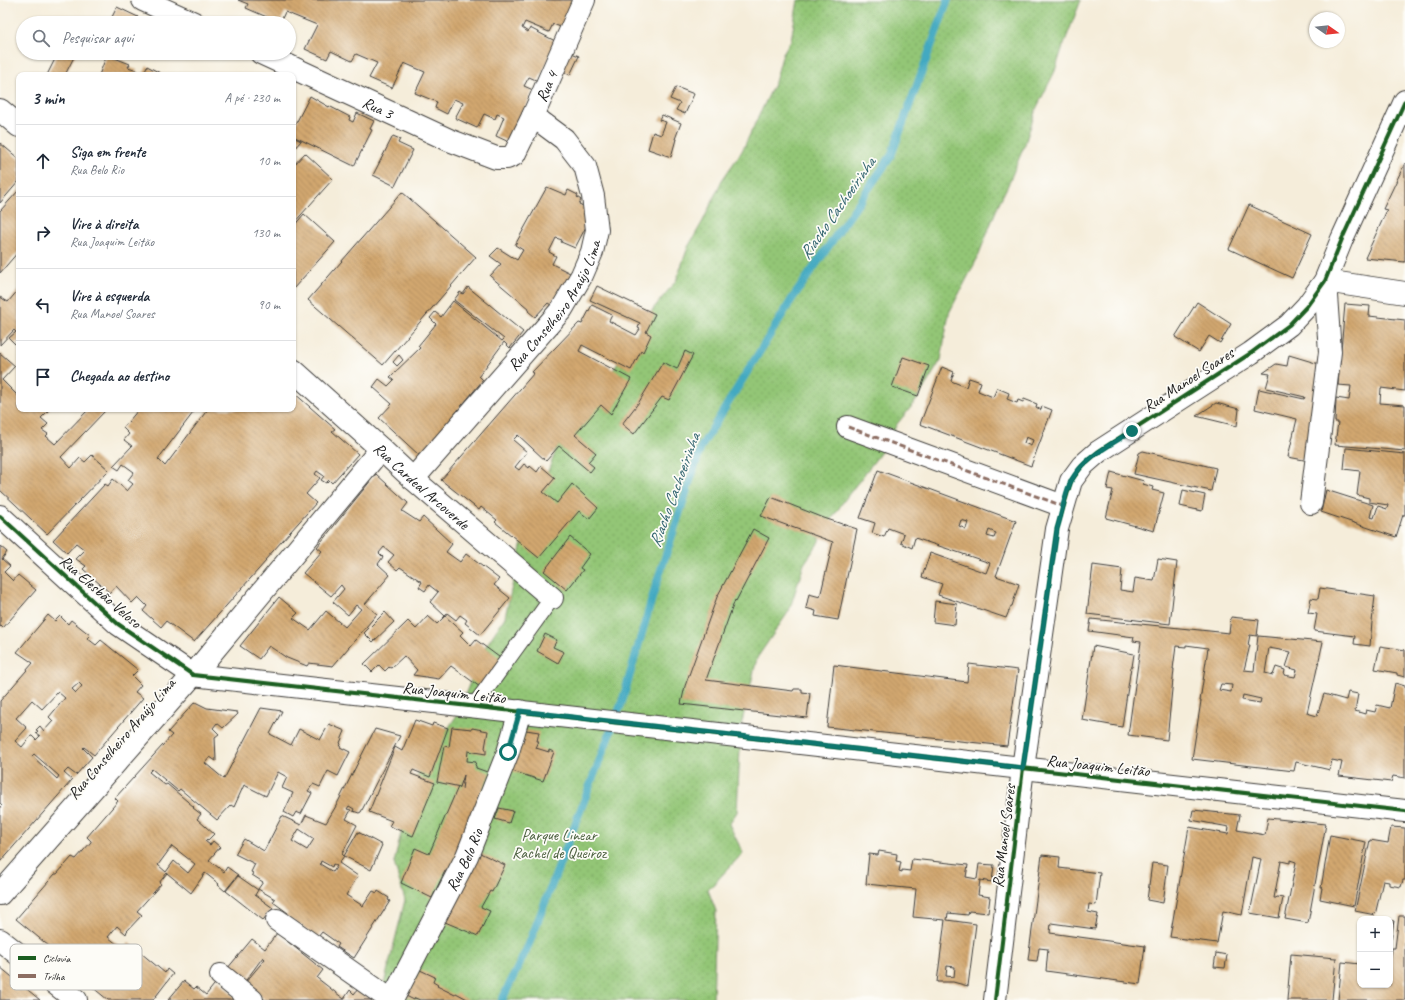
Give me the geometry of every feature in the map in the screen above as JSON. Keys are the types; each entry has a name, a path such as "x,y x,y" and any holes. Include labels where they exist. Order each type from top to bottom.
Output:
{"street":[{"path":"143,0 178,16"},
{"name":"Rua 4","path":"496,158 507,158 514,155 533,116 584,0"},
{"name":"Rua 3","path":"276,60 449,140 496,158"},
{"name":"Rua Manoel Soares","path":"995,1000 1023,768 1057,529 1071,481 1082,466 1098,452 1251,353 1289,325 1307,306 1325,281 1342,239 1405,101"},
{"path":"0,110 16,123"},
{"name":"Rua Conselheiro Araújo Lima","path":"413,479 562,309 582,275 592,252 597,230 593,196 585,166 564,140 533,116"},
{"path":"1311,503 1330,352 1325,281 1405,292"},
{"name":"Rua Cardeal Arcoverde","path":"296,373 413,479 552,598"},
{"path":"848,427 1063,506"},
{"name":"Rua Conselheiro Araújo Lima","path":"0,894 193,675 381,449"},
{"name":"Rua Elesbão Veloso","path":"0,516 118,624 193,675"},
{"name":"Rua Joaquim Leitão","path":"193,675 1405,811"},
{"name":"Rua Belo Rio","path":"391,1000 467,856 508,752 520,711"},
{"path":"277,920 391,1000"},
{"path":"0,940 10,948"},
{"path":"221,975 252,1000"},
{"path":"63,990 76,1000"}],"lane":[{"path":"474,706 552,598"}],"green space":[{"name":"Parque Linear Rachel de Queiroz","path":"798,0 1081,0 1055,71 1036,109 1025,144 999,203 977,259 949,313 941,360 916,401 897,424 885,447 843,502 822,534 817,545 804,564 789,611 757,658 741,726 737,812 729,824 743,853 708,890 716,911 713,1000 380,1000 405,900 394,863 413,782 457,715 482,652 505,617 521,547 533,515 535,505 560,440 583,426 614,369 653,309 676,281 688,247 703,221 722,180 742,151 775,82 783,53 791,40"}],"building":[{"path":"238,0 576,0 563,28 553,24 549,32 525,22 522,28 528,32 530,28 557,42 538,81 529,77 524,86 533,90 511,143 496,136 504,117 497,114 495,119 484,114 477,128 455,118 463,103 454,99 447,114 435,108 437,102 415,93 425,72 404,63 392,88 369,78 377,63 356,54 352,61 331,51 327,59 305,49 317,25 285,12 283,16 264,16 246,8 248,4"},
{"path":"117,7 136,16 112,16"},
{"path":"569,52 579,56 570,75 560,70"},
{"path":"54,60 72,60 66,72 48,72"},
{"path":"105,60 120,60 130,64 128,67 137,70 136,72 100,72"},
{"path":"147,66 158,72 144,72"},
{"path":"676,87 694,94 685,114 676,110 680,103 670,99"},
{"path":"310,96 350,117 349,120 353,122 357,113 374,121 370,129 372,130 354,166 296,137 296,123"},
{"path":"662,115 681,123 675,139 671,157 648,149 653,132 661,135 666,122 659,120"},
{"path":"393,136 400,139 398,143 413,150 395,186 373,175"},
{"path":"296,138 301,141 296,147"},
{"path":"0,143 16,156 16,184 0,203"},
{"path":"305,153 333,179 296,221 296,163"},
{"path":"1405,163 1405,262 1365,258 1387,210 1383,209"},
{"path":"547,187 566,195 568,190 578,195 577,197 581,200 579,204 594,211 575,248 561,242 562,240 556,238 549,252 556,256 552,264 574,275 551,305 548,303 535,317 528,311 529,309 490,276 501,264 490,256 498,248 517,260 523,250 515,245"},
{"path":"402,192 476,257 383,365 308,300"},
{"path":"16,193 16,254 0,273 0,211"},
{"path":"1249,205 1312,234 1292,278 1229,249"},
{"path":"304,214 335,242 296,286 296,223"},
{"path":"597,286 655,314 646,332 651,335 643,352 641,351 631,370 582,345 579,351 631,379 611,414 601,405 575,435 596,453 588,462 594,467 590,472 559,446 546,461 518,435 513,440 527,452 515,467 519,470 524,464 529,468 530,466 537,472 541,466 555,478 543,492 557,503 572,484 598,508 589,519 579,511 539,558 495,522 497,520 481,507 479,510 441,480 534,373 532,372 579,323 582,324 592,305 612,315 609,321 636,335 640,329 638,328 640,323 590,300"},
{"path":"468,287 523,332 510,348 504,342 479,376 483,380 420,456 379,418 392,404 373,387 379,379 388,386 394,380 390,377 420,348 418,346 436,324 430,318 435,312 441,317 453,301 502,341 504,339 454,300 460,292 463,294"},
{"path":"16,293 16,332 14,330 0,345 0,297 8,302"},
{"path":"1197,302 1231,324 1220,343 1209,336 1199,352 1175,337"},
{"path":"1345,304 1370,306 1369,316 1405,320 1405,391 1381,388 1380,403 1405,405 1405,451 1335,445 1338,422 1335,422 1336,398 1349,400 1351,386 1338,385"},
{"path":"16,332 15,344 9,338"},
{"path":"685,351 693,355 669,400 662,397 634,434 622,424 639,402 663,362 677,369"},
{"path":"0,353 15,366 2,380 16,394 16,412 47,412 41,418 48,424 42,430 48,434 46,436 55,444 86,412 104,412 61,457 71,468 80,458 85,462 92,455 109,470 47,534 0,490"},
{"path":"399,355 403,360 397,366 393,362"},
{"path":"1289,355 1319,364 1309,461 1288,457 1297,419 1255,409 1259,389 1304,399 1305,397 1266,388 1270,374 1263,373 1276,364 1287,366"},
{"path":"903,357 929,366 918,396 892,387"},
{"path":"942,367 954,372 951,381 966,387 969,378 981,382 978,391 993,397 997,388 1009,393 1007,399 1017,403 1018,400 1023,402 1024,399 1037,404 1036,407 1041,410 1042,406 1052,410 1031,466 920,424","holes":["1026,437 1033,440 1031,446 1024,443"]},
{"path":"296,395 335,429 332,431 358,454 332,483 329,480 326,483 321,480 324,476 317,471 315,474 320,478 306,494 316,503 194,642 166,621 161,627 143,611 147,606 138,597 132,603 116,586 110,593 83,569 86,566 76,559 85,550 76,543 67,553 53,540 105,484 108,486 113,479 127,491 133,484 128,480 134,472 123,464 119,470 113,466 132,446 124,440 129,434 123,428 136,412 194,412 158,459 165,466 206,412 296,412"},
{"path":"1216,403 1239,409 1237,426 1196,416"},
{"path":"1346,448 1405,454 1405,515 1403,515 1396,537 1321,512 1326,490 1373,505 1370,517 1374,518 1378,506 1387,509 1388,505 1369,502 1369,498 1357,495 1360,471 1344,469"},
{"path":"1143,451 1216,468 1211,491 1134,474 1139,453"},
{"path":"878,470 1016,521 996,576 1019,584 1012,606 1006,618 938,595 942,584 922,577 930,553 986,573 990,563 915,538 912,548 901,543 904,534 888,528 884,537 872,533 875,523 860,518","holes":["961,520 968,522 966,529 959,526","989,530 996,533 994,538 987,536"]},
{"path":"1111,472 1144,481 1143,484 1153,487 1152,490 1164,493 1154,531 1106,518 1113,490 1107,489"},
{"path":"376,474 408,503 402,511 419,522 423,517 452,544 446,552 460,562 466,554 499,579 494,585 510,598 480,635 465,623 467,620 460,615 456,620 447,613 445,616 430,602 438,592 429,585 425,591 419,587 422,582 400,567 397,570 388,562 394,555 384,547 379,553 383,557 378,564 390,575 365,604 377,614 333,666 309,663 307,666 287,658 269,646 259,659 240,646 279,597 298,613 293,618 310,630 326,611 345,627 361,609 356,605 348,615 333,602 344,589 341,585 331,596 303,573 322,551 317,547"},
{"path":"1183,490 1205,495 1202,511 1180,506"},
{"path":"771,497 857,529 838,620 815,616 816,611 806,608 809,594 820,597 833,542 761,516"},
{"path":"753,529 769,538 736,601 735,600 706,680 793,691 794,689 802,689 802,692 810,693 807,718 681,704 685,686 717,597"},
{"path":"570,537 590,554 580,568 583,570 567,590 544,571"},
{"path":"0,546 7,552 2,559 10,566 4,572 13,581 18,575 36,590 3,628 1,626 0,627"},
{"path":"1158,559 1177,562 1170,624 1087,614 1093,565 1122,569 1120,590 1133,592 1135,578 1154,581"},
{"path":"1320,588 1375,596 1370,646 1354,644 1355,636 1314,631 1317,614 1308,613 1311,598 1318,599"},
{"path":"935,601 957,604 955,625 933,622"},
{"path":"385,612 394,622 373,642 364,633"},
{"path":"48,615 55,621 60,616 68,624 71,620 90,635 87,638 96,645 101,640 138,670 132,676 141,685 135,692 143,698 94,755 84,747 83,748 92,757 76,775 68,769 64,773 72,780 0,862 0,807 2,805 0,803 0,701 33,663 17,652","holes":["79,683 82,686 76,693 72,689","58,692 65,698 49,717 53,721 44,731 40,726 36,730 38,731 36,733 40,736 36,740 31,736 22,747 15,741 27,728 16,718 32,700 42,709","34,754 59,776 57,779 32,756"]},
{"path":"428,616 437,624 445,616 463,632 460,635 471,646 476,640 503,660 480,687 451,666 439,679 413,675 417,670 404,656 391,668 389,667 385,671 379,665 372,672 364,664 408,621 416,629"},
{"path":"1231,617 1259,620 1257,636 1250,635 1248,645 1250,645 1244,670 1254,671 1258,636 1323,642 1307,713 1317,716 1324,694 1346,700 1348,692 1358,694 1355,711 1365,714 1366,710 1375,712 1377,705 1390,708 1395,683 1405,686 1405,778 1393,776 1391,782 1339,776 1342,762 1332,760 1330,770 1296,762 1294,771 1192,759 1208,648 1186,645 1186,647 1176,646 1167,740 1128,735 1141,642 1133,641 1134,637 1089,631 1091,619 1229,633","holes":["1269,648 1291,652 1286,667 1297,670 1295,677 1284,675 1285,670 1276,667 1273,675 1265,673","1221,684 1232,685 1231,692 1219,690","1243,695 1261,699 1260,703 1242,700"]},
{"path":"545,634 557,640 553,647 564,652 558,663 537,651"},
{"path":"1093,646 1134,654 1122,727 1082,720"},
{"path":"1380,646 1405,650 1405,677 1397,675 1397,673 1375,669"},
{"path":"969,664 1018,670 1007,746 827,727 834,665 967,682"},
{"path":"195,702 207,708 237,712 238,714 223,728 217,723 213,728 219,734 215,737 216,761 210,757 205,763 224,779 261,708 282,711 270,734 291,745 299,729 320,740 329,724 345,731 340,747 350,752 338,776 328,771 320,787 313,784 308,791 312,793 301,814 296,812 293,817 284,812 293,793 282,788 287,777 278,772 266,796 244,785 234,807 231,805 217,820 180,789 178,791 152,769 149,772 165,785 167,784 201,814 197,819 214,834 205,841 210,845 213,841 220,847 209,860 224,872 227,867 238,875 225,891 205,873 191,893 167,873 159,883 161,884 137,911 142,915 126,934 117,926 108,937 117,944 46,944 16,919 55,874 57,874 72,857 76,859 91,842 87,837 118,801 115,798 172,735 168,732","holes":["172,846 195,864 188,873 174,861 166,872 158,865"]},
{"path":"415,720 432,726 433,723 448,728 430,777 413,770 411,774 435,783 413,836 389,826 392,821 369,812 395,747 402,751"},
{"path":"452,727 472,728 488,731 485,748 486,754 468,751 467,761 476,762 476,768 490,773 450,873 445,871 432,898 401,883 415,848 429,854 458,787 462,789 464,775 460,787 437,782 444,746 449,747"},
{"path":"375,729 400,736 361,812 359,813 353,811 354,809 349,806 347,809 351,810 346,819 357,825 342,854 344,856 339,863 358,876 346,895 363,906 373,891 377,893 378,891 389,898 388,900 390,901 354,958 337,947 339,944 322,932 318,937 285,916 288,913 273,902 275,899 258,889 263,882 252,875 253,873 251,872 255,864 235,854 244,839 264,851 282,816 301,825 306,815 326,823","holes":["299,829 314,839 307,850 292,841","321,861 332,867 333,864 337,866 333,872 320,864"]},
{"path":"526,730 539,732 537,741 539,741 536,748 554,752 543,781 512,771"},
{"path":"499,808 513,811 509,823 495,819"},
{"path":"1193,810 1240,815 1237,830 1265,835 1268,818 1326,824 1308,923 1285,919 1296,862 1290,860 1290,863 1281,861 1274,898 1283,898 1279,918 1250,913 1261,859 1252,857 1242,915 1223,911 1217,943 1170,937 1189,827 1228,834 1229,827 1191,820"},
{"path":"1391,827 1405,828 1405,880 1403,880 1401,887 1389,885 1389,882 1383,881 1375,915 1355,911 1370,840 1388,843"},
{"path":"358,832 382,845 371,870 344,856"},
{"path":"1330,835 1366,842 1354,906 1320,899"},
{"path":"879,851 897,854 896,861 901,862 899,871 902,872 902,870 910,871 912,859 968,865 966,877 977,879 979,864 994,865 992,882 980,880 978,895 990,897 988,913 969,911 968,915 948,913 947,920 976,924 968,986 953,982 937,982 945,920 913,917 916,889 866,884 869,854 878,855","holes":["947,966 955,967 954,977 946,976"]},
{"path":"480,853 505,865 492,892 490,891 481,907 490,911 478,936 445,922"},
{"path":"1042,855 1060,857 1059,868 1100,873 1096,905 1089,904 1088,912 1098,914 1095,929 1051,923 1050,933 1145,946 1140,984 1046,971 1048,949 1039,948 1037,961 1028,960"},
{"path":"1152,863 1168,865 1163,903 1147,900"},
{"path":"238,876 258,890 255,895 273,908 263,920 226,891"},
{"path":"1399,916 1405,916 1405,1000 1338,1000 1342,962 1357,964 1357,988 1393,988 1393,948 1395,948"},
{"path":"277,933 323,970 317,978 344,999 350,990 354,994 358,989 373,1000 265,1000 245,983 265,959 263,957 244,983 227,969 252,939 265,949"},
{"path":"1216,953 1227,955 1225,968 1214,967"},
{"path":"142,954 165,973 167,969 173,974 153,1000 108,1000 96,990 142,990"},
{"path":"1291,954 1336,958 1332,1000 1287,1000"},
{"path":"0,967 10,975 10,990 28,990 40,1000 0,1000"},
{"path":"420,970 435,977 433,982 438,985 437,986 455,995 456,993 469,1000 420,1000 415,998 414,1000 406,996"},
{"path":"218,980 238,1000 168,1000 184,981 194,989 196,987 206,995"}],"waterway":[{"name":"Riacho Cachoeirinha","path":"502,1000 529,944 622,702 655,588 701,447 792,299 891,156 948,0"}],"marked path":[{"path":"848,427 1063,506"}],"cycle path":[{"path":"995,1000 1023,768 1057,529 1071,481 1082,466 1098,452 1251,353 1289,325 1307,306 1325,281 1342,239 1405,101"},
{"path":"0,516 118,624 193,675 1405,811"}],"route":[{"path":"508,752 520,711 1023,768 1057,529 1071,481 1082,466 1098,452 1132,431"}]}
